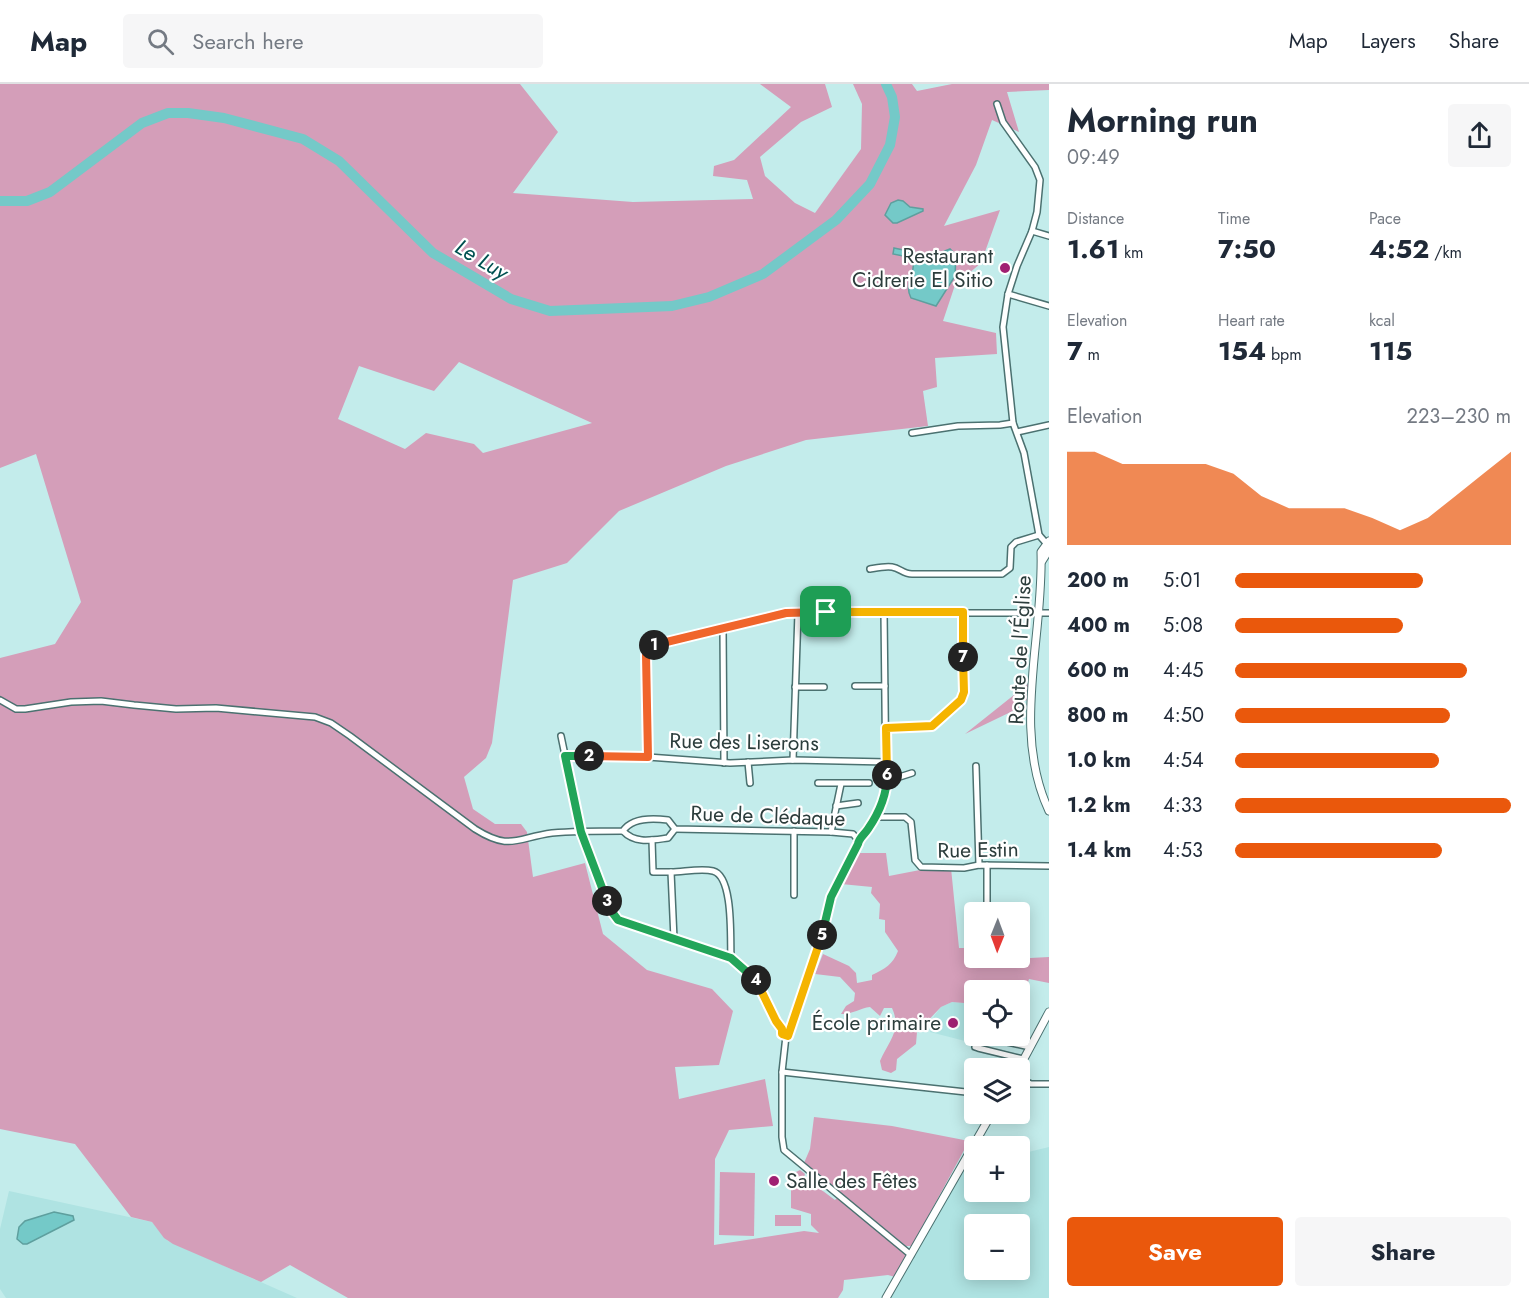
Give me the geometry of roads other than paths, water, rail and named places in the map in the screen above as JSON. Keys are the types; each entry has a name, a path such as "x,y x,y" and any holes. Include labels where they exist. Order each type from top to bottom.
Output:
{"street":[{"path":"870,569 890,567 896,568 903,574 1002,574 1010,568 1011,547 1016,542 1039,535 1024,453 1013,423 1003,339 1008,294 1032,231 1037,212 1040,180 1035,167 1003,122 997,104"},
{"path":"1032,231 1049,236"},
{"path":"1008,294 1049,306"},
{"path":"912,433 958,426 1013,423"},
{"path":"1017,432 1049,425"},
{"name":"Route de l'Église","path":"1039,535 1048,545 1042,561 1030,728 1041,790 1049,811"},
{"path":"786,1029 822,935 831,897 858,840 875,817 886,790 884,612"},
{"path":"886,728 932,726 961,700 964,692 963,612"},
{"path":"648,757 647,651 654,645 786,613 1049,613"},
{"path":"793,760 798,613"},
{"path":"723,628 724,763"},
{"path":"855,686 885,686"},
{"path":"795,687 824,687"},
{"name":"Rue de Clédaque","path":"0,700 16,709 82,700 176,709 216,708 315,717 326,721 475,829 493,839 512,842 551,833 624,831 633,839 652,840 668,838 673,835 675,829"},
{"path":"561,736 581,832 614,916 623,922 731,958 755,978 776,1021 789,1034 786,1036 782,1072 784,1150 910,1255"},
{"name":"Rue des Liserons","path":"565,756 648,757 724,763 793,760 887,762"},
{"path":"748,762 750,783"},
{"path":"976,766 979,865"},
{"path":"887,781 912,773"},
{"path":"819,783 869,783"},
{"path":"831,832 841,784"},
{"path":"836,806 848,806 858,802"},
{"name":"Rue Estin","path":"875,817 904,816 911,822 915,860 921,867 1049,866"},
{"name":"Rue de Clédaque","path":"624,831 634,820 668,820 675,829"},
{"name":"Rue de Clédaque","path":"675,829 831,832 853,834 858,840"},
{"path":"794,831 794,895"},
{"path":"652,840 652,872 711,871 718,874 728,892 731,958"},
{"path":"987,865 987,902"},
{"path":"671,872 674,939"},
{"path":"1024,1058 1049,1012"},
{"path":"1019,1058 975,1047 977,1040 980,1036 1030,1047"},
{"path":"782,1072 964,1092"},
{"path":"1030,1084 1049,1084"},
{"path":"886,1298 987,1124"}],"waterway":[{"name":"Le Luy","path":"0,201 27,201 50,192 142,123 168,113 224,118 303,139 339,161 433,253 511,299 550,311 672,306 709,297 763,274 836,220 870,184 890,145 895,117 892,97 886,84"}],"place":[{"name":"Restaurant Cidrerie El Sitio","path":"1005,268"},
{"name":"École primaire","path":"953,1023"},
{"name":"Salle des Fêtes","path":"774,1181"}]}
